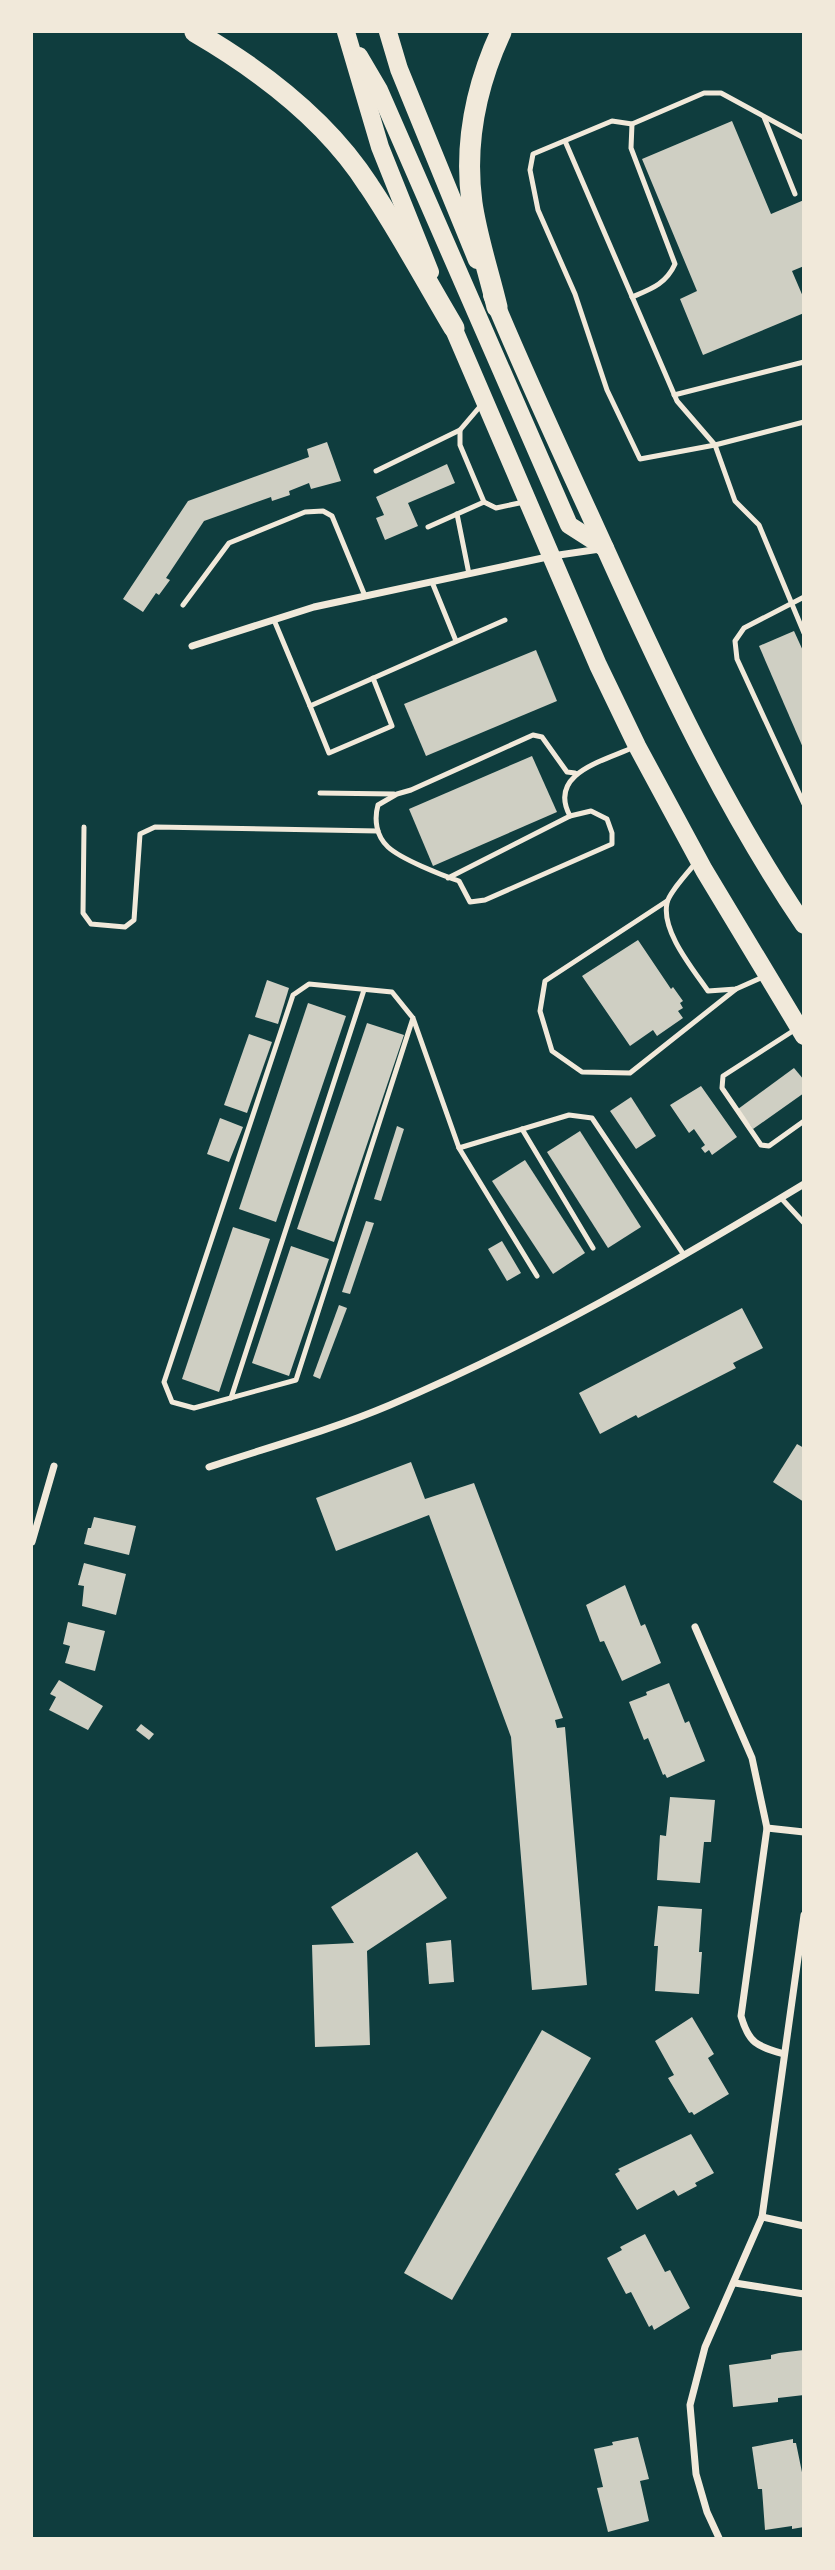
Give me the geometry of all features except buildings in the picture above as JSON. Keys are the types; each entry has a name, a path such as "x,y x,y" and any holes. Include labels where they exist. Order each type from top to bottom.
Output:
{"highway":[{"path":"195,32 268,80 297,103 328,135 368,184 454,328"},
{"path":"497,307 472,204 469,168 477,98 488,60 501,32"}],"main road":[{"path":"387,32 497,307 660,671 710,771 767,870 803,925"},
{"path":"346,33 380,147 598,665 637,746 698,860 802,1032"},
{"path":"346,33 379,90 569,525 605,548"}],"street":[{"path":"192,646 314,607 552,556 605,548"},
{"path":"209,1467 387,1406 443,1381 573,1316 684,1255 803,1184"},
{"path":"32,1542 54,1466"},
{"path":"695,1627 752,1758 767,1828 740,2017 747,2036 761,2047 784,2054"},
{"path":"767,1828 803,1832"},
{"path":"719,2539 707,2512 696,2474 690,2405 705,2347 762,2217 803,1916"},
{"path":"762,2217 803,2226"},
{"path":"735,2283 803,2294"}],"lane":[{"path":"803,138 721,93 704,93 632,124 612,121 533,154 530,170 538,210 575,294 607,390 640,459 715,445 803,422"},
{"path":"764,117 795,194"},
{"path":"632,124 631,148 675,264 661,285 632,297"},
{"path":"565,141 674,395 715,445 735,501 759,525 803,633"},
{"path":"674,395 803,362"},
{"path":"376,471 460,430 485,401"},
{"path":"460,430 460,445 484,502 496,508 528,501"},
{"path":"428,527 484,502"},
{"path":"183,605 229,543 305,512 323,511 332,516 365,596"},
{"path":"457,514 469,574"},
{"path":"432,582 456,641"},
{"path":"803,597 744,628 735,640 737,659 803,804"},
{"path":"274,620 330,753 392,726 373,678"},
{"path":"310,706 505,620"},
{"path":"448,878 570,816 591,811 607,819 612,833 612,844 485,900 470,902 459,881 448,878 435,874 387,846 374,817 378,805 397,794 533,735 542,737 567,772 575,773 637,746"},
{"path":"570,816 564,805 564,790 575,773"},
{"path":"320,793 397,794"},
{"path":"84,827 83,913 91,924 125,927 134,920 140,835 155,827 378,831"},
{"path":"698,860 667,901 545,981 540,1011 552,1051 582,1072 630,1073 736,989 766,976"},
{"path":"667,901 667,923 683,954 708,991 736,989"},
{"path":"413,1018 296,1380 194,1408 172,1402 163,1382 293,995 309,984 392,992 413,1018 459,1147 537,1276"},
{"path":"231,1398 363,989"},
{"path":"802,1032 723,1076 722,1088 761,1145 769,1146 803,1121"},
{"path":"459,1147 569,1115 592,1118 684,1255"},
{"path":"522,1129 593,1248"},
{"path":"781,1198 803,1223"}]}
